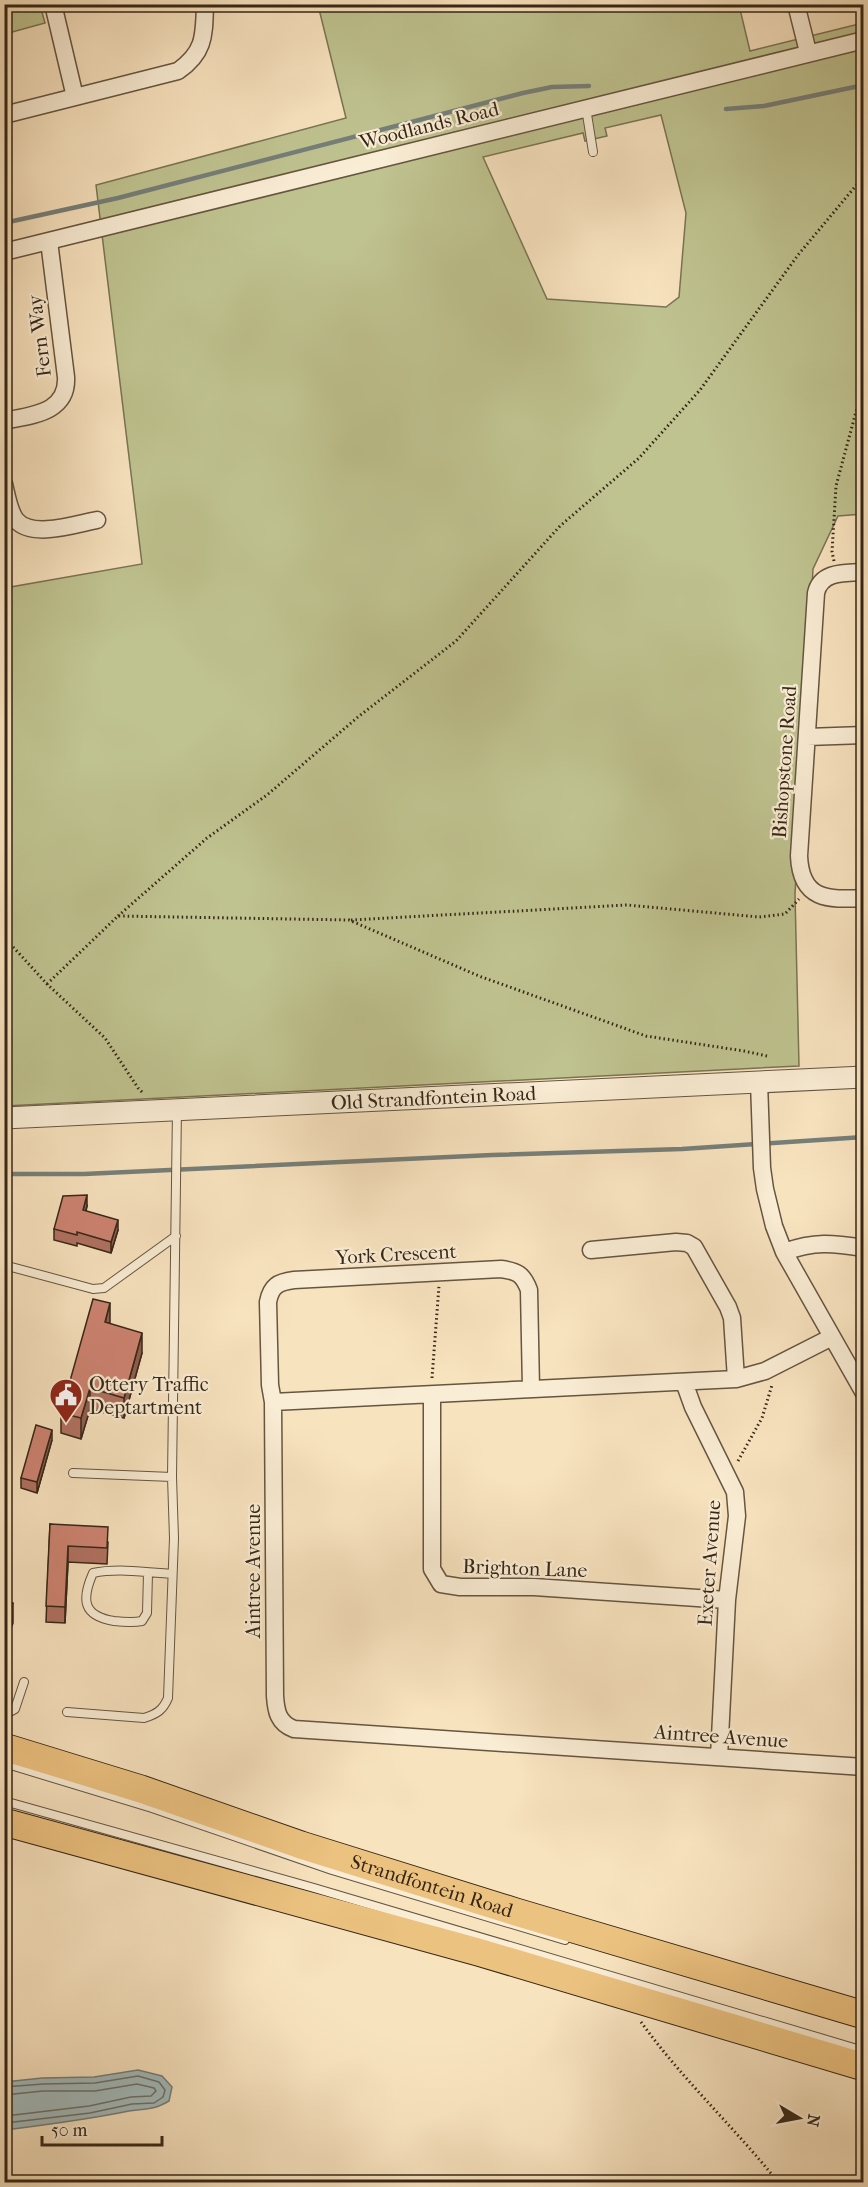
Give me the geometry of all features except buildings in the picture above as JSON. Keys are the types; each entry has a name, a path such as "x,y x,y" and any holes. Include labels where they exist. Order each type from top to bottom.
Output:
{"main road":[{"name":"Strandfontein Road","path":"4,1747 163,1796 346,1859 516,1912 864,2014"},
{"path":"4,1822 478,1952 864,2067"}],"street":[{"path":"53,4 75,97"},
{"path":"4,115 178,71 191,62 199,51 202,42 205,4"},
{"path":"796,4 808,52"},
{"name":"Woodlands Road","path":"4,252 864,40"},
{"name":"Fern Way","path":"4,421 48,409 59,403 65,395 66,377 49,241"},
{"path":"4,484 15,519 26,527 39,531 97,520"},
{"path":"830,577 864,572"},
{"name":"Bishopstone Road","path":"809,889 799,870 799,856 816,593 830,577"},
{"path":"807,737 864,735"},
{"path":"809,889 816,894 831,898 864,898"},
{"name":"Old Strandfontein Road","path":"4,1118 864,1077"},
{"path":"759,1082 762,1168 768,1206 784,1252 832,1337 859,1374 864,1393"},
{"path":"591,1250 676,1242 687,1243 694,1247 730,1312 734,1332 736,1379"},
{"path":"784,1252 818,1244 864,1248"},
{"name":"York Crescent","path":"273,1402 270,1385 268,1302 274,1286 282,1281 439,1272 501,1269 516,1271 525,1279 529,1290 531,1389"},
{"path":"273,1402 736,1379 776,1366 832,1337"},
{"name":"Exeter Avenue","path":"684,1382 693,1407 735,1492 737,1515 728,1600 719,1757"},
{"name":"Brighton Lane","path":"432,1395 432,1569 441,1584 448,1587 534,1587 728,1600"},
{"name":"Aintree Avenue","path":"273,1402 275,1696 278,1718 286,1726 294,1729 864,1767"}],"lane":[{"path":"586,107 593,152"},
{"path":"67,1712 144,1718 165,1707 168,1698 174,1538 172,1477 177,1109"},
{"path":"4,1265 93,1289 104,1288 176,1236"},
{"path":"73,1473 172,1477"},
{"path":"148,1573 147,1612 142,1621 120,1622 100,1618 87,1607 87,1591 93,1573 101,1571 148,1573 172,1575"},
{"path":"4,1715 15,1709 24,1682"},
{"path":"4,1763 152,1808 332,1870 574,1943"},
{"path":"4,1801 314,1888 864,2052"}],"path":[{"path":"47,984 118,916 207,838 267,795 358,717 456,641 560,526 639,458 700,390 798,255 864,176"},
{"path":"830,577 836,486 864,382"},
{"path":"118,916 349,920 627,905 759,916 785,914 809,889"},
{"path":"349,920 479,976 646,1036 767,1056"},
{"path":"4,937 47,984 105,1038 138,1088 150,1099"},
{"path":"432,1395 439,1272"},
{"path":"729,1479 762,1418 775,1377 776,1366"},
{"path":"641,2017 640,2021 659,2048 748,2145 778,2182"}],"green space":[{"path":"5,4 40,5 45,23 5,34"},
{"path":"318,5 739,5 750,51 863,23 863,514 838,516 813,569 795,894 799,1066 5,1106 5,588 142,564 96,185 346,118","holes":["661,115 686,213 679,297 666,307 547,299 483,157 583,133 585,141 607,136 605,128"]}],"water":[{"path":"138,2070 162,2076 172,2087 169,2101 154,2108 85,2119 13,2129 5,2127 5,2082 42,2078 94,2077"}],"waterway":[{"path":"726,109 764,106 864,85"},
{"path":"4,223 118,198 523,93 552,87 589,86"},
{"path":"4,1174 84,1174 492,1155 682,1149 864,1137"}],"place":[{"name":"Ottery Traffic Deptartment","path":"66,1424"}]}
